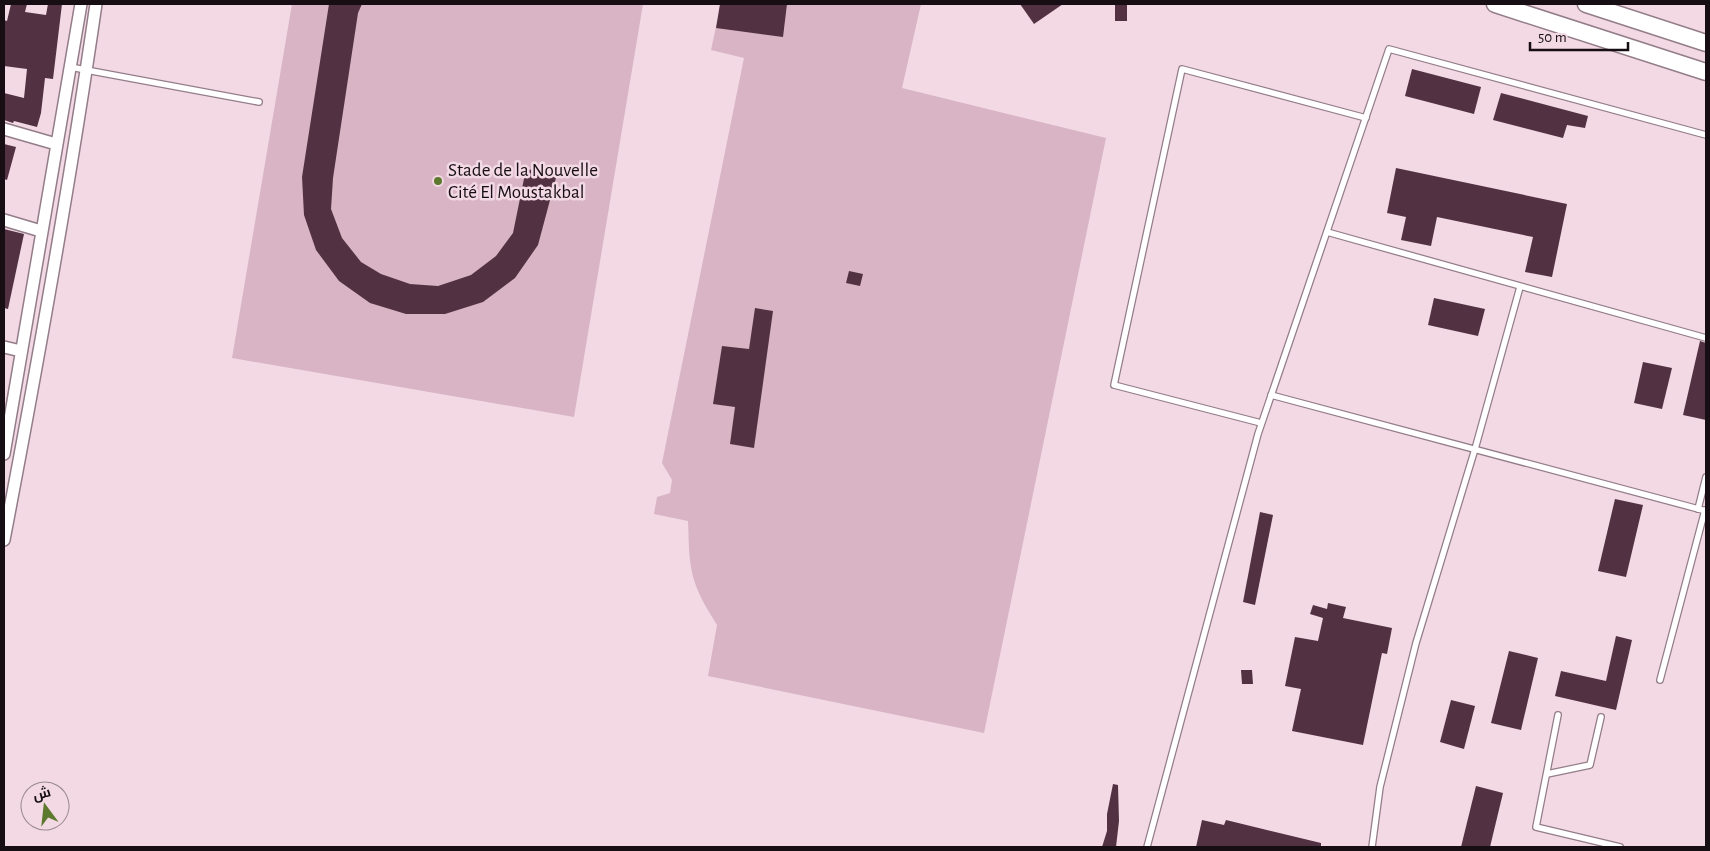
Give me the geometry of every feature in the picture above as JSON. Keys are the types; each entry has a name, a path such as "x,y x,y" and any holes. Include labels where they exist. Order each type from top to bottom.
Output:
{"main road":[{"path":"1495,4 1706,72"},
{"path":"1586,4 1706,43"}],"street":[{"path":"4,454 81,4"},
{"path":"4,540 33,388 96,4"},
{"path":"4,129 56,144"},
{"path":"4,220 41,231"},
{"path":"4,347 21,351"}],"lane":[{"path":"1147,847 1262,423 1389,49 1706,134"},
{"path":"70,67 259,102"},
{"path":"1262,423 1114,385 1182,68 1366,118"},
{"path":"1327,232 1706,338"},
{"path":"1372,847 1380,787 1416,643 1475,449 1520,287"},
{"path":"1271,395 1703,510"},
{"path":"1660,680 1703,510 1706,477"},
{"path":"1558,715 1536,827 1620,847"},
{"path":"1547,774 1590,765 1601,717"}],"shaded area":[{"name":"Stade de la Nouvelle Cité El Moustakbal","path":"292,4 643,4 574,417 232,358"},
{"path":"721,4 921,4 902,88 1106,138 984,733 708,676 717,625 697,589 691,568 688,521 654,514 657,497 670,493 672,480 662,463 744,58 711,50"}],"building":[{"path":"11,4 27,4 25,12 46,15 48,4 62,4 53,79 45,78 41,113 37,127 4,120 4,93 24,98 27,69 4,66 4,20 7,21"},
{"path":"329,4 362,4 358,13 333,178 331,209 342,238 361,262 381,274 410,284 438,286 471,275 496,256 513,233 526,169 557,174 538,245 515,278 483,302 445,314 406,314 370,303 339,281 316,250 304,215 302,177"},
{"path":"720,4 787,4 783,37 716,28"},
{"path":"1020,4 1063,4 1034,24"},
{"path":"1115,4 1127,4 1127,21 1115,21"},
{"path":"1412,69 1481,87 1474,114 1405,96"},
{"path":"1501,93 1588,116 1585,128 1567,125 1563,138 1493,120"},
{"path":"4,144 16,147 7,180 4,179"},
{"path":"1396,168 1567,204 1552,277 1525,272 1533,237 1437,217 1431,246 1401,240 1406,217 1387,213"},
{"path":"4,229 24,234 8,309 4,308"},
{"path":"849,271 863,274 860,286 846,283"},
{"path":"1434,298 1485,309 1478,336 1428,325"},
{"path":"755,308 773,311 754,448 730,444 735,407 713,404 722,346 749,349"},
{"path":"1700,341 1706,343 1706,420 1683,415"},
{"path":"1643,362 1672,368 1662,409 1634,403"},
{"path":"1615,499 1643,505 1626,577 1598,571"},
{"path":"1260,512 1273,515 1255,605 1243,602"},
{"path":"1328,603 1346,607 1343,618 1392,628 1387,654 1382,653 1363,745 1292,731 1301,689 1285,686 1295,637 1318,641 1323,618 1310,614 1313,605 1327,609"},
{"path":"1616,636 1632,640 1616,710 1555,696 1561,671 1606,681"},
{"path":"1509,651 1538,658 1521,730 1491,723"},
{"path":"1241,670 1252,670 1253,684 1242,684"},
{"path":"1451,700 1475,706 1464,749 1440,742"},
{"path":"1113,784 1118,785 1119,821 1116,847 1102,847 1107,831 1107,814"},
{"path":"1476,786 1503,793 1490,847 1461,847"},
{"path":"1202,820 1224,825 1226,820 1321,843 1321,847 1196,847"}],"place":[{"name":"Stade de la Nouvelle Cité El Moustakbal","path":"438,181"}]}
